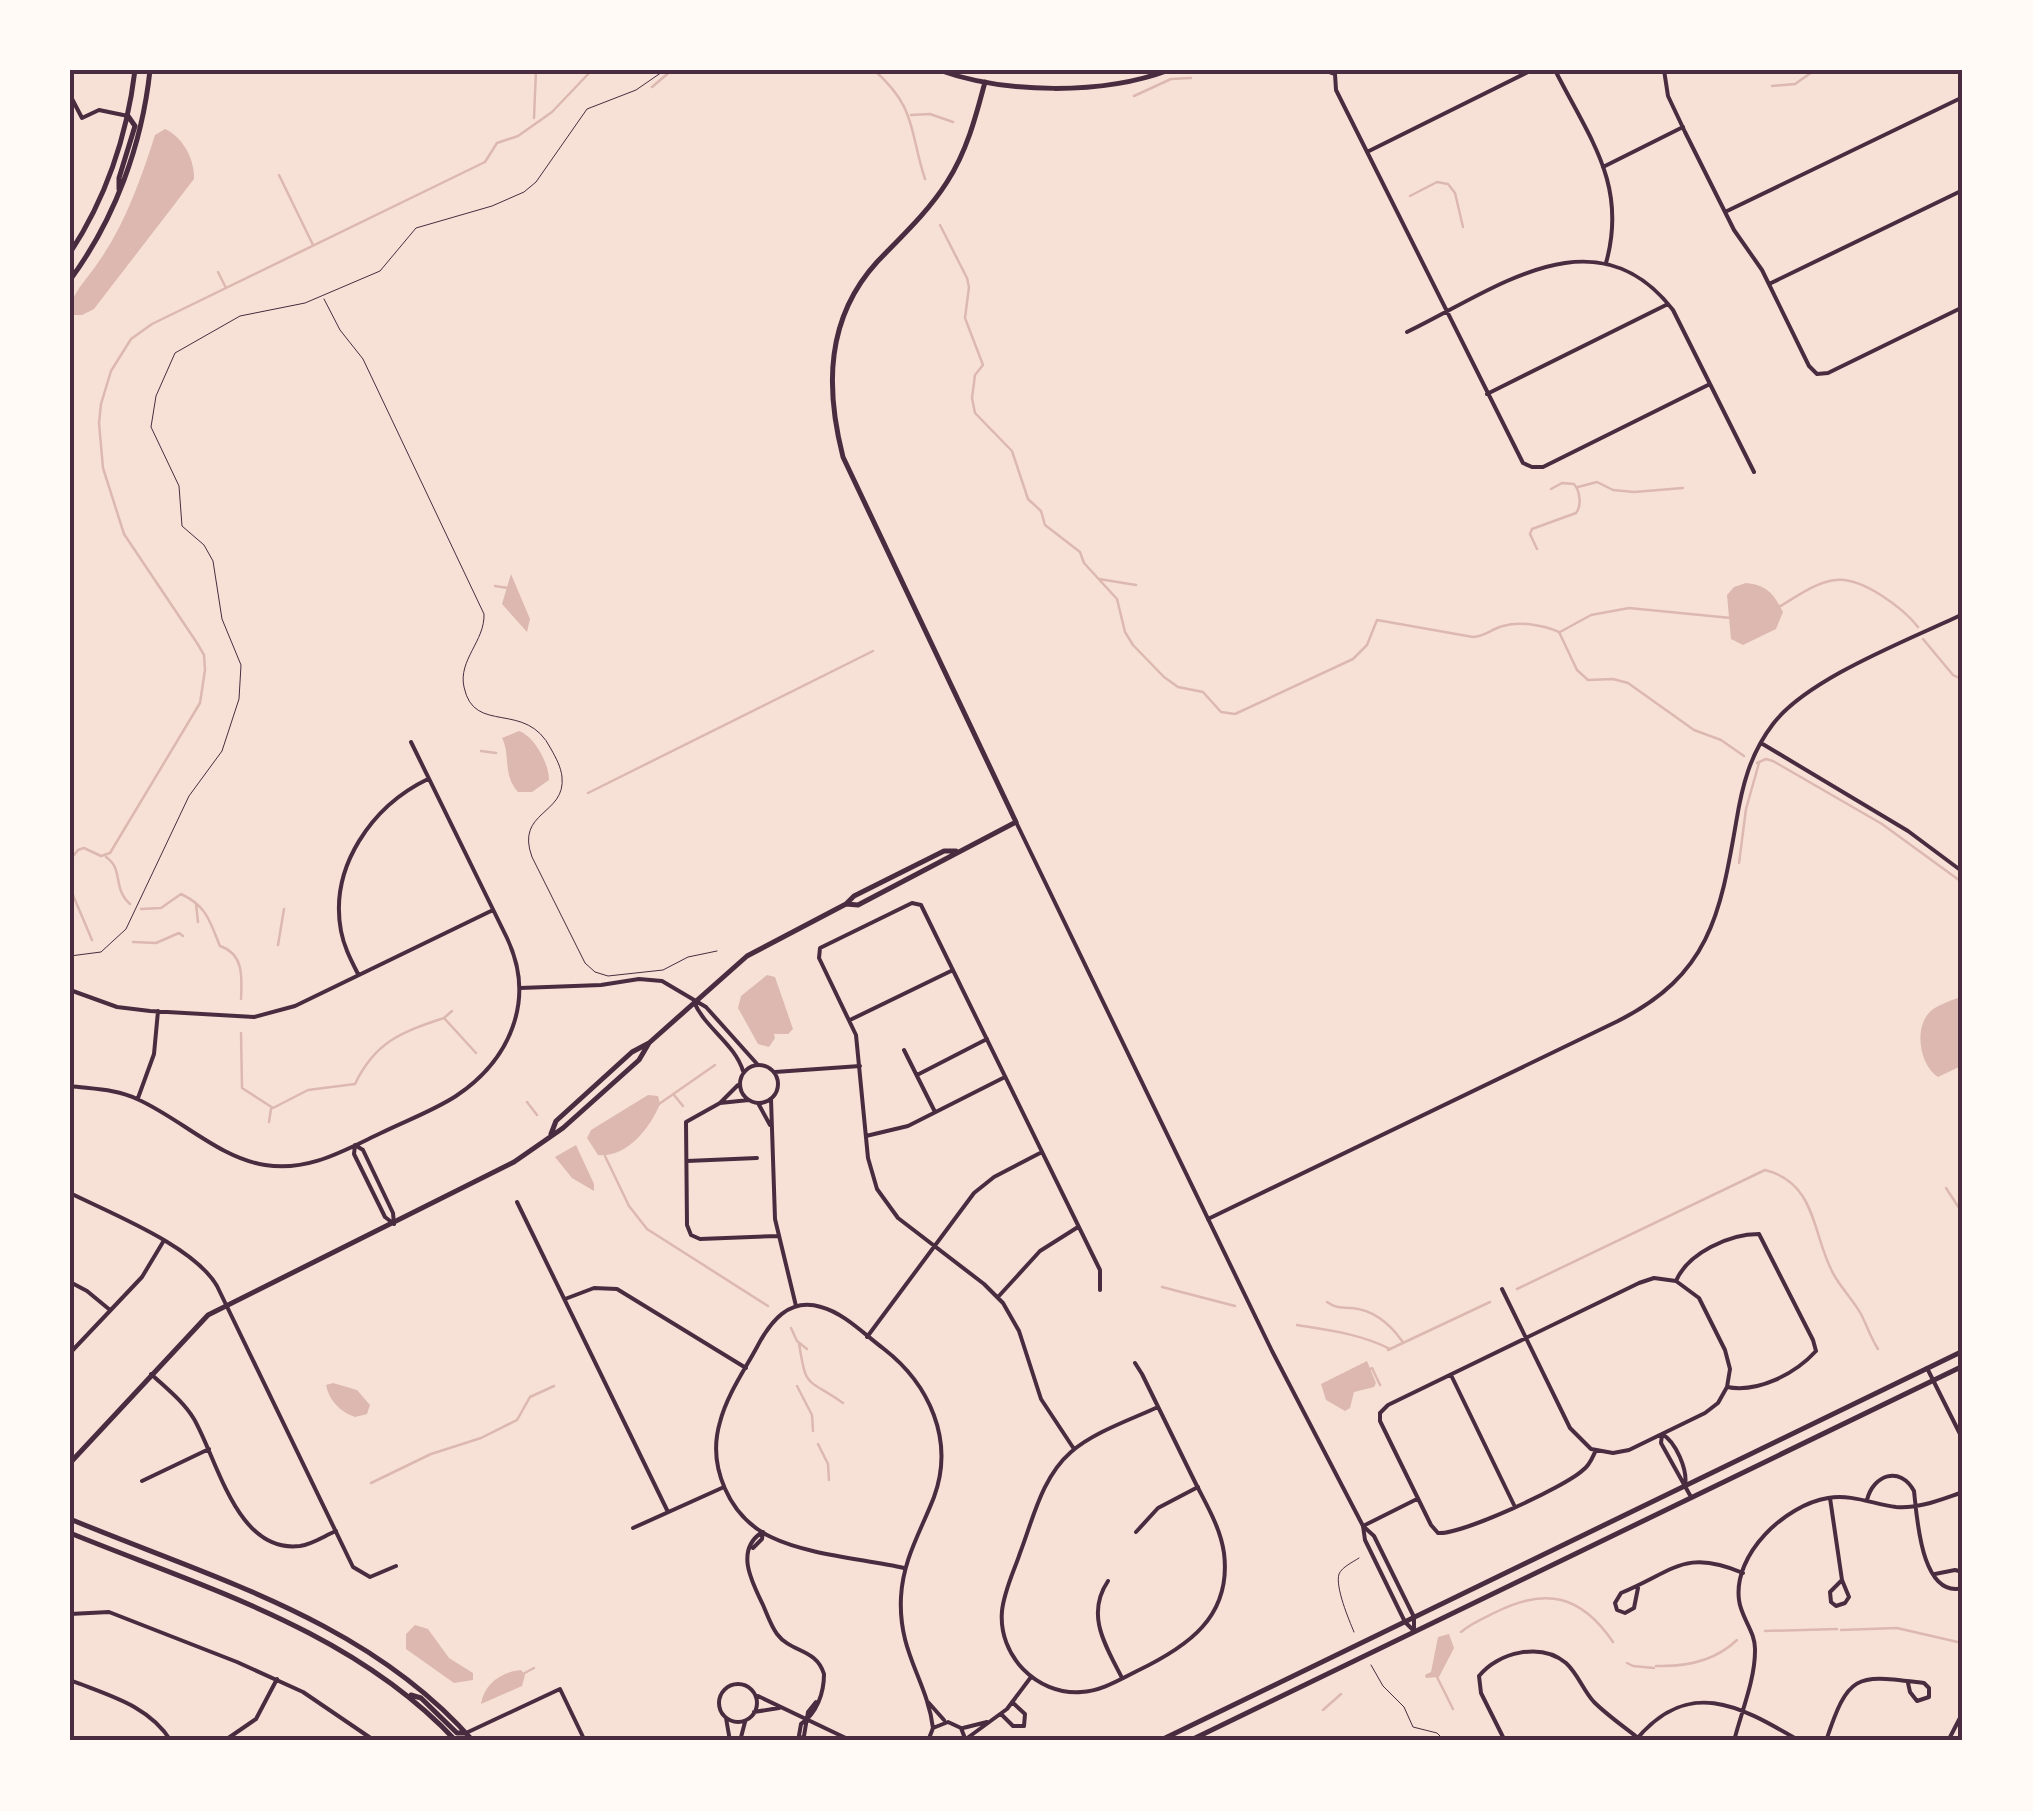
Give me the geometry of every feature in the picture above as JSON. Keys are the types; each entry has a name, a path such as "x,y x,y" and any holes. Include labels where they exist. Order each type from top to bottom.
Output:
{"main road":[{"path":"70,254 103,193 128,116 135,70"},
{"path":"70,280 96,241 120,192 141,126 150,70"},
{"path":"939,70 985,82 1041,88 1076,87 1169,70"},
{"path":"70,1463 198,1324 226,1304 502,1169 563,1128 639,1060 649,1043 754,952 846,904 858,906 1016,822 843,456 830,397 835,344 854,294 946,184 968,141 985,82"},
{"path":"120,192 119,178 135,126 128,116"},
{"path":"1159,1741 1963,1351"},
{"path":"1189,1741 1963,1366"},
{"path":"70,1519 341,1633 415,1684 473,1741"},
{"path":"70,1534 302,1628 360,1660 408,1695 456,1741"},
{"path":"408,1695 421,1698 456,1733 466,1732"}],"street":[{"path":"1324,70 1336,72 1336,90 1517,456 1528,466 1543,466 1710,384"},
{"path":"1367,152 1532,70"},
{"path":"1555,70 1612,191 1615,217 1606,264"},
{"path":"1664,70 1668,96 1725,212 1769,284 1816,377 1963,308"},
{"path":"70,94 82,118 99,110 128,116"},
{"path":"1725,212 1963,97"},
{"path":"1603,166 1683,127"},
{"path":"1769,284 1963,190"},
{"path":"1408,332 1546,266 1576,260 1627,270 1647,282 1668,304 1754,472"},
{"path":"1486,394 1668,304"},
{"path":"1734,456 1744,451"},
{"path":"1524,476 1528,466"},
{"path":"1208,1220 1618,1022 1662,996 1692,965 1716,922 1742,788 1760,743 1782,713 1810,689 1963,614"},
{"path":"70,1086 138,1099 234,1155 261,1164 308,1164 455,1096 491,1066 514,1026 520,988 513,952 411,742"},
{"path":"1760,743 1920,838 1963,872"},
{"path":"358,974 340,929 339,900 345,873 380,811 404,791 429,778"},
{"path":"1016,822 1208,1220 1363,1526 1365,1540 1404,1622 1414,1632"},
{"path":"1074,1450 1041,1399 1019,1330 998,1298 898,1218 881,1196 869,1166 857,1040 818,951 916,902 923,907 1100,1270 1100,1290"},
{"path":"70,990 117,1007 268,1015 295,1006 493,910"},
{"path":"850,1020 953,970"},
{"path":"520,988 644,979 668,983 706,1007 758,1065 789,1072 860,1066"},
{"path":"694,1002 699,1015 737,1058 743,1074"},
{"path":"138,1099 154,1054 158,1011"},
{"path":"917,1075 987,1040"},
{"path":"904,1050 935,1112"},
{"path":"758,1065 743,1074 720,1103 686,1122 687,1225 694,1237 700,1239 778,1236"},
{"path":"772,1071 778,1085"},
{"path":"789,1072 771,1098 771,1126 774,1214 796,1306"},
{"path":"866,1136 898,1130 1005,1078"},
{"path":"740,1081 749,1100"},
{"path":"720,1103 758,1103 771,1098"},
{"path":"758,1103 771,1126"},
{"path":"355,1145 354,1154 385,1217 394,1224"},
{"path":"867,1337 981,1186 1042,1152"},
{"path":"685,1161 757,1158"},
{"path":"70,1192 188,1254 206,1269 353,1568 362,1576 374,1577 396,1566"},
{"path":"516,1202 668,1512"},
{"path":"998,1298 1040,1251 1078,1228"},
{"path":"1676,1281 1683,1267 1700,1253 1760,1231 1798,1307 1818,1351 1762,1386 1727,1387"},
{"path":"70,1353 146,1272 163,1241"},
{"path":"1502,1288 1526,1338 1570,1428 1581,1442 1596,1450 1627,1451 1710,1410 1727,1387 1729,1359 1704,1306 1691,1290 1676,1281 1658,1278 1643,1281 1526,1338 1451,1374 1388,1405 1377,1412 1380,1421 1437,1536 1470,1526 1578,1474 1596,1450"},
{"path":"70,1282 110,1310"},
{"path":"564,1300 594,1288 621,1291 746,1368"},
{"path":"904,1568 788,1543 762,1532 740,1512 724,1487 717,1462 718,1428 724,1408 772,1322 796,1306 826,1308 914,1376 928,1399 939,1430 936,1487 904,1568 900,1615 904,1643 928,1702 933,1728"},
{"path":"1135,1363 1158,1407 1198,1487 1222,1547 1224,1576 1217,1603 1204,1627 1184,1646 1122,1678 1100,1688 1074,1692 1050,1688 1018,1664 1006,1641 1004,1600 1045,1486 1074,1450 1158,1407"},
{"path":"1927,1368 1963,1440"},
{"path":"151,1374 187,1408 241,1516 259,1536 283,1545 302,1546 336,1531"},
{"path":"1451,1374 1514,1506"},
{"path":"1662,1434 1661,1443 1691,1497"},
{"path":"1662,1434 1670,1438 1687,1475 1685,1486"},
{"path":"142,1481 208,1448"},
{"path":"1866,1500 1876,1481 1898,1477 1912,1486 1923,1555 1948,1588 1963,1588"},
{"path":"633,1528 724,1487"},
{"path":"1136,1532 1158,1508 1198,1487"},
{"path":"1734,1741 1756,1650 1739,1600 1744,1573 1759,1542 1784,1516 1807,1503 1830,1498 1915,1506 1963,1492"},
{"path":"1363,1526 1418,1498"},
{"path":"1830,1498 1842,1580 1849,1597 1836,1606 1829,1595 1842,1580"},
{"path":"232,1520 241,1516"},
{"path":"1363,1526 1374,1536 1414,1617 1414,1632"},
{"path":"762,1532 756,1536 747,1558 748,1570 776,1633 811,1653 822,1667 824,1686 814,1715 798,1731 798,1741"},
{"path":"1638,1588 1634,1608 1625,1613 1617,1610 1618,1596 1694,1560 1712,1560 1744,1573"},
{"path":"1935,1574 1963,1572"},
{"path":"358,1583 362,1576"},
{"path":"1108,1580 1098,1601 1098,1623 1122,1678"},
{"path":"70,1614 92,1610 117,1614 276,1679 324,1705 372,1740"},
{"path":"1505,1741 1481,1693 1479,1676 1518,1653 1536,1651 1552,1654 1568,1665 1593,1701 1636,1740 1660,1718 1681,1708 1713,1703 1742,1708 1800,1741"},
{"path":"1471,1674 1479,1676"},
{"path":"961,1728 966,1740 1001,1714 1031,1677"},
{"path":"1826,1741 1839,1703 1848,1690 1877,1677 1924,1683 1929,1688 1929,1697 1917,1701 1908,1683"},
{"path":"224,1741 256,1719 276,1679"},
{"path":"70,1680 140,1709 171,1741"},
{"path":"730,1741 719,1702 726,1688 742,1684 754,1694 852,1741"},
{"path":"1841,1684 1848,1690"},
{"path":"466,1732 560,1689 586,1741"},
{"path":"754,1694 754,1712"},
{"path":"928,1702 948,1722 961,1728 987,1722"},
{"path":"1001,1714 1013,1726 1024,1726 1025,1714 1012,1702"},
{"path":"740,1741 747,1719 754,1712 781,1707"},
{"path":"1948,1741 1963,1712"},
{"path":"726,1718 736,1722 747,1719"},
{"path":"926,1739 933,1728 948,1722"}],"path":[{"path":"70,956 101,952 124,932 186,801 222,751 240,693 241,661 223,623 212,557 182,526 177,480 152,432 153,410 168,363 178,350 232,320 252,312 300,304 384,269 416,228 492,206 527,191 584,112 640,88 665,70"},
{"path":"322,296 340,330 363,358 484,614 482,635 463,675 466,694 490,716 523,721 538,728 558,764 563,784 530,826 528,848 585,963 608,976 663,970 688,958 717,951"},
{"path":"1354,1632 1339,1577 1340,1571 1359,1558"},
{"path":"1371,1665 1383,1686 1404,1707 1413,1727 1419,1732 1437,1734 1445,1741"}],"shaded area":[{"path":"165,129 187,150 194,179 94,309 70,315 75,296 123,220 155,135"},
{"path":"511,574 530,619 527,632 502,604"},
{"path":"1746,583 1769,592 1783,612 1776,629 1743,645 1731,639 1727,595 1734,587"},
{"path":"519,731 535,744 548,773 549,780 532,792 518,792 508,772 502,738"},
{"path":"767,975 775,977 793,1029 788,1034 774,1034 769,1047 758,1044 738,1008 741,996"},
{"path":"1963,996 1963,1065 1938,1077 1926,1064 1921,1045 1922,1025 1932,1010"},
{"path":"648,1095 658,1096 660,1104 644,1131 619,1152 598,1155 587,1138 591,1130"},
{"path":"576,1145 594,1191 572,1178 555,1157"},
{"path":"1367,1361 1374,1387 1354,1392 1350,1408 1345,1411 1326,1400 1321,1384"},
{"path":"333,1383 357,1390 370,1405 367,1414 355,1417 340,1409 327,1390 326,1385"},
{"path":"415,1625 428,1629 449,1658 473,1673 473,1680 454,1683 406,1649 406,1634"},
{"path":"1449,1634 1454,1648 1439,1677 1426,1678 1431,1672 1438,1637"},
{"path":"521,1670 525,1675 522,1686 481,1704 495,1680"}],"waterway":[{"path":"534,118 536,70"},
{"path":"70,860 84,848 101,856 110,853 200,703 205,670 204,655 197,643 124,534 103,468 101,404 111,371 131,339 152,324 485,162 497,143 518,136 552,112 592,70"},
{"path":"652,87 672,70"},
{"path":"874,70 905,108 925,179"},
{"path":"1772,86 1795,84 1815,70"},
{"path":"1134,96 1171,79 1191,78"},
{"path":"911,115 930,114 953,122"},
{"path":"279,175 313,245"},
{"path":"1410,196 1437,182 1448,184 1455,193 1463,227"},
{"path":"940,225 969,287 965,318 983,365 975,375 975,413 1012,451 1028,499 1041,511 1045,525 1080,552 1084,563 1117,599 1125,632 1133,645 1178,687 1203,692 1221,712 1235,714 1353,659 1367,645 1377,620 1473,637 1499,627 1531,624 1559,632 1577,670 1588,680 1628,683 1694,730 1721,740 1744,756"},
{"path":"218,272 226,288"},
{"path":"1578,487 1597,482 1613,490 1634,492 1683,488"},
{"path":"1537,549 1530,534 1532,529 1576,513 1579,507 1574,484 1562,483 1551,489"},
{"path":"1099,579 1136,585"},
{"path":"1777,608 1820,584 1846,580 1881,595 1918,627"},
{"path":"495,586 508,588"},
{"path":"1560,632 1591,615 1629,608 1731,618"},
{"path":"1923,639 1953,675 1963,680"},
{"path":"588,793 873,651"},
{"path":"481,751 496,753"},
{"path":"1757,763 1773,761 1882,824 1963,883"},
{"path":"1739,863 1746,809 1759,763"},
{"path":"106,857 115,867 121,892 130,904"},
{"path":"70,888 92,940"},
{"path":"141,909 161,908 181,894 197,904 220,946 237,960 241,999"},
{"path":"196,904 198,922"},
{"path":"278,945 284,909"},
{"path":"133,942 156,943 179,933 183,936"},
{"path":"241,1033 242,1088 273,1108 308,1090 355,1084 371,1058 391,1040 452,1011"},
{"path":"444,1018 476,1053"},
{"path":"659,1104 715,1065"},
{"path":"674,1095 683,1106"},
{"path":"527,1102 537,1115"},
{"path":"269,1122 271,1109"},
{"path":"605,1156 629,1206 647,1229 768,1306"},
{"path":"1517,1289 1765,1170 1782,1177 1804,1199 1834,1275 1861,1314 1878,1349"},
{"path":"1946,1188 1963,1214"},
{"path":"1162,1287 1235,1306"},
{"path":"1327,1302 1374,1315 1402,1341"},
{"path":"1388,1350 1490,1302"},
{"path":"1297,1325 1356,1336 1390,1349"},
{"path":"791,1328 797,1341 807,1349"},
{"path":"799,1343 806,1376 843,1403"},
{"path":"1368,1370 1372,1368 1380,1385"},
{"path":"371,1483 517,1420 530,1397 554,1386"},
{"path":"797,1386 812,1415 813,1431"},
{"path":"818,1444 828,1464 829,1480"},
{"path":"1461,1632 1514,1604 1547,1598 1575,1605 1601,1626 1613,1642"},
{"path":"1841,1630 1897,1628 1962,1643"},
{"path":"1765,1631 1837,1629"},
{"path":"1656,1666 1700,1661 1737,1640"},
{"path":"1627,1663 1654,1668"},
{"path":"521,1675 534,1668"},
{"path":"1436,1675 1453,1709"},
{"path":"1323,1710 1341,1694"}]}
